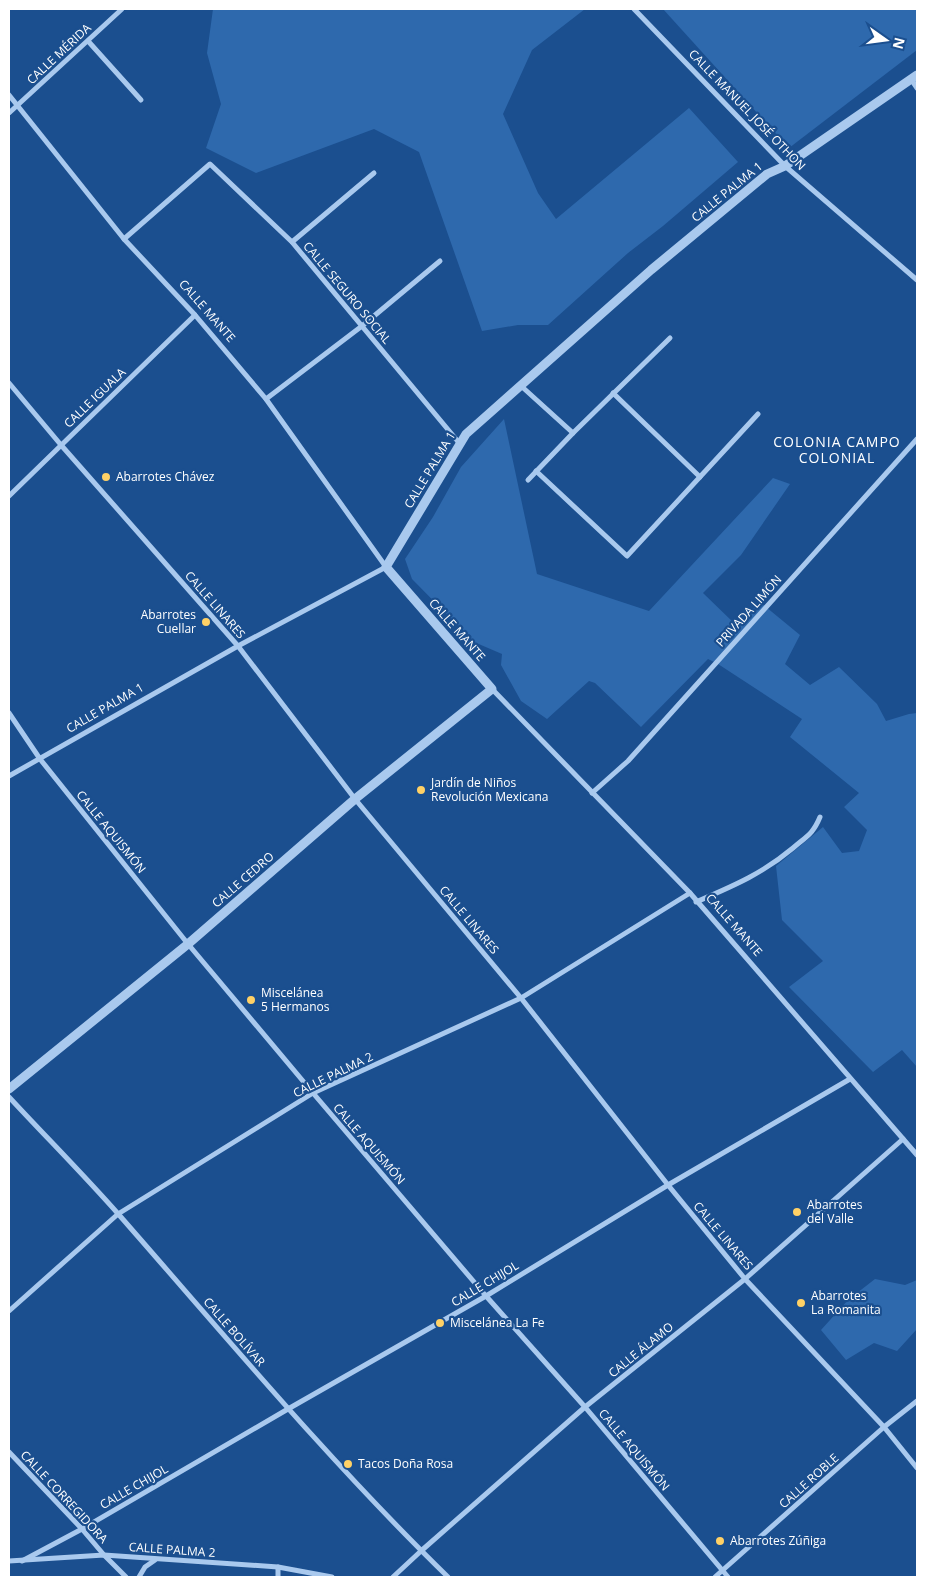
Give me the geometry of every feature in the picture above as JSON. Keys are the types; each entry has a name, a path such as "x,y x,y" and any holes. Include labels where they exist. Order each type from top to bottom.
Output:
{"street":[{"name":"CALLE MÉRIDA","path":"9,114 122,9"},
{"name":"CALLE MANUEL JOSÉ OTHON","path":"634,9 785,166 917,280"},
{"path":"88,41 141,100"},
{"path":"914,77 917,88"},
{"name":"CALLE PALMA 1","path":"10,773 40,759 238,646 386,567 466,434 651,270 767,174 785,166 914,77"},
{"name":"CALLE MANTE","path":"9,95 124,239 195,314 266,399 386,567 492,689 690,893 917,1155"},
{"name":"CALLE SEGURO SOCIAL","path":"124,239 210,164 292,242 460,444"},
{"path":"292,242 374,173"},
{"path":"266,399 362,326 440,261"},
{"name":"CALLE IGUALA","path":"9,496 195,314"},
{"path":"528,480 670,338"},
{"name":"CALLE LINARES","path":"9,383 238,646 355,799 521,998 668,1185 746,1279 884,1427 917,1468"},
{"path":"520,385 573,433"},
{"path":"613,393 700,477"},
{"path":"536,471 628,556 758,414"},
{"name":"PRIVADA LIMÓN","path":"592,793 628,761 917,439"},
{"name":"CALLE CEDRO","path":"9,1089 188,944 355,799 492,689"},
{"name":"CALLE AQUISMÓN","path":"9,713 40,759 188,944 486,1296 585,1408 728,1577"},
{"path":"696,902 741,882 775,863 815,830 820,817"},
{"name":"CALLE PALMA 2","path":"9,1311 118,1214 313,1093 521,998 690,893"},
{"name":"CALLE CHIJOL","path":"22,1561 82,1529 486,1296 668,1185 850,1079"},
{"name":"CALLE BOLÍVAR","path":"9,1097 118,1214 288,1409 421,1551 448,1577"},
{"name":"CALLE ÁLAMO","path":"393,1577 585,1408 746,1279 903,1139"},
{"name":"CALLE ROBLE","path":"715,1577 884,1427 917,1401"},
{"name":"CALLE CORREGIDORA","path":"9,1452 126,1577"},
{"name":"CALLE PALMA 2","path":"9,1561 104,1555 278,1567 332,1577"},
{"path":"139,1577 145,1567 157,1559"},
{"path":"278,1567 278,1577"}],"shaded area":[{"path":"213,9 585,9 532,50 503,114 538,193 556,219 689,108 738,162 663,226 628,253 548,325 518,325 482,331 419,152 374,129 256,173 206,148 221,104 207,53"},
{"path":"663,9 917,9 917,50 789,148"},
{"path":"504,419 537,574 649,611 773,478 790,484 741,555 703,593 736,625 760,602 800,635 785,664 810,685 839,667 877,704 886,721 917,713 917,1067 902,1050 873,1072 789,987 823,961 782,920 776,866 823,827 842,853 859,851 867,830 844,807 859,793 790,737 802,719 708,659 641,727 595,683 589,681 547,719 521,701 501,665 502,654 474,642 412,579 405,559 433,517 461,467"},
{"path":"875,1279 905,1285 917,1280 917,1329 897,1351 874,1343 846,1360 821,1330 848,1300"}],"place":[{"name":"Abarrotes Chávez","path":"106,477"},
{"name":"Abarrotes Cuellar","path":"206,622"},
{"name":"Jardín de Niños Revolución Mexicana","path":"421,790"},
{"name":"Miscelánea 5 Hermanos","path":"251,1000"},
{"name":"Abarrotes del Valle","path":"797,1212"},
{"name":"Abarrotes La Romanita","path":"801,1303"},
{"name":"Miscelánea La Fe","path":"440,1323"},
{"name":"Tacos Doña Rosa","path":"348,1464"},
{"name":"Abarrotes Zúñiga","path":"720,1541"}],"district":[{"name":"COLONIA CAMPO COLONIAL","path":"837,450"}]}
